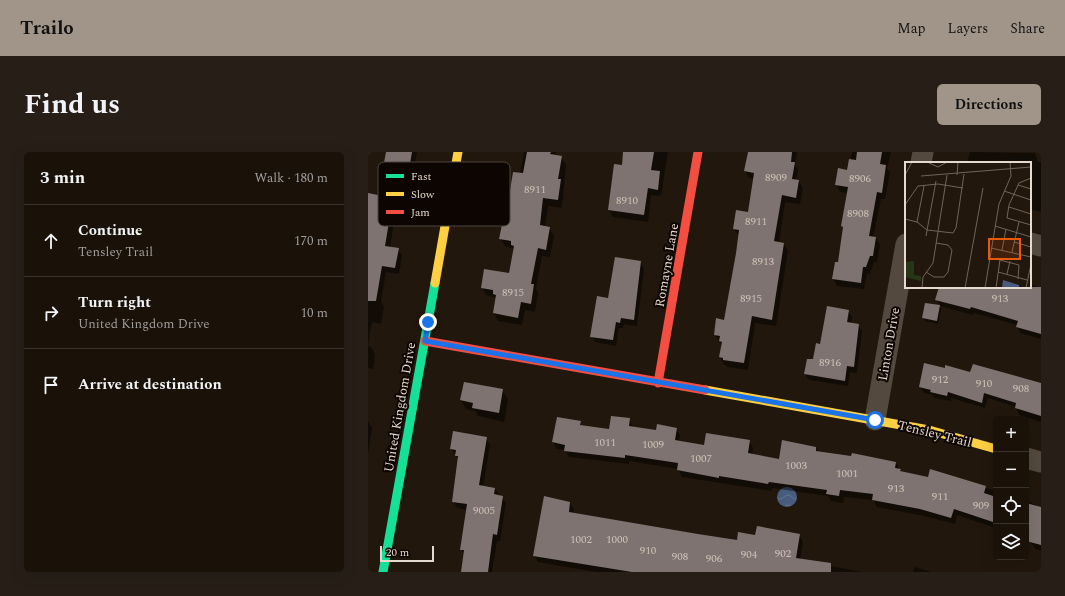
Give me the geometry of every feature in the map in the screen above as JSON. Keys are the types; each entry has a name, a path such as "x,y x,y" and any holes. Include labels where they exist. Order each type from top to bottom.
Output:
{"street":[{"name":"United Kingdom Drive","path":"456,162 458,152"},
{"name":"Romayne Lane","path":"658,383 698,152"},
{"path":"921,162 923,152"},
{"name":"United Kingdom Drive","path":"383,572 445,226"},
{"path":"1031,243 1041,246"},
{"name":"Linton Drive","path":"875,420 905,250"},
{"name":"Tensley Trail","path":"425,341 929,430 993,448"},
{"path":"1029,459 1041,462"}],"water":[{"path":"783,487 791,487 797,493 797,501 791,507 783,507 777,501 777,493"}],"building":[{"path":"386,152 412,152 410,162 384,162"},
{"path":"527,152 551,152 550,154 562,156 558,179 561,179 558,200 543,198 540,225 550,227 546,250 538,248 531,284 534,284 531,304 521,302 518,318 493,313 496,295 493,294 493,290 481,288 484,269 509,273 514,246 511,245 511,241 499,239 502,226 510,226 510,190 513,172 523,173"},
{"path":"623,152 654,152 651,170 660,171 658,190 648,188 644,215 608,210 614,164 622,165"},
{"path":"748,152 792,152 791,162 795,162 792,179 799,180 796,198 782,195 774,241 784,243 772,320 752,316 744,363 723,360 723,358 719,357 722,342 719,341 720,336 714,335 716,318 724,320 736,253 739,230 733,229 736,210 748,212 754,173 744,171"},
{"path":"857,152 882,152 880,164 886,165 882,193 877,192 869,236 876,237 873,256 870,256 866,267 863,267 861,283 832,279 835,262 838,262 843,227 841,226 848,187 835,185 838,168 847,170 849,159 856,160"},
{"path":"368,193 378,195 378,226 388,226 385,246 399,248 395,268 382,266 376,301 368,301"},
{"path":"615,257 641,261 634,320 621,318 620,323 616,322 613,340 590,337 597,296 608,298"},
{"path":"1041,287 1041,334 1016,327 1018,321 971,307 970,309 935,300 939,288"},
{"path":"925,303 940,305 937,321 922,318"},
{"path":"827,306 849,310 847,322 859,324 854,367 847,366 845,381 804,374 807,359 813,359 816,343 820,344"},
{"path":"924,363 945,368 945,365 970,372 973,364 1041,383 1041,416 1015,408 1016,403 984,393 982,403 948,392 947,396 930,392 931,390 919,387"},
{"path":"464,382 503,389 499,413 472,408 473,403 460,400"},
{"path":"611,416 630,418 629,426 656,430 657,424 677,428 675,440 704,445 706,433 750,440 748,453 779,459 782,440 816,447 816,451 851,456 852,453 896,462 895,468 901,469 900,471 928,477 930,469 986,486 984,493 993,496 993,522 954,509 951,518 920,509 872,500 873,494 840,490 839,496 826,494 827,490 769,482 768,484 719,476 719,478 677,470 678,463 625,455 625,458 564,451 565,445 552,442 557,417 581,421 580,425 609,429"},
{"path":"453,431 487,437 479,485 495,488 494,494 503,496 497,535 493,534 488,572 461,572 464,550 460,550 467,504 452,502 458,456 455,456 456,450 450,449"},
{"path":"544,496 570,502 569,512 737,540 738,532 755,535 757,526 800,534 796,558 831,563 831,572 632,572 533,556"},
{"path":"1029,504 1041,507 1041,545 1029,542"}],"traffic: fast":[{"path":"383,572 435,283"}],"traffic: slow":[{"path":"456,162 458,152"},
{"path":"435,283 445,226"},
{"path":"705,390 929,430 993,448"}],"traffic: jam":[{"path":"658,383 698,152"},
{"path":"425,341 705,390"}],"route":[{"path":"428,322 425,341 875,420"}]}
